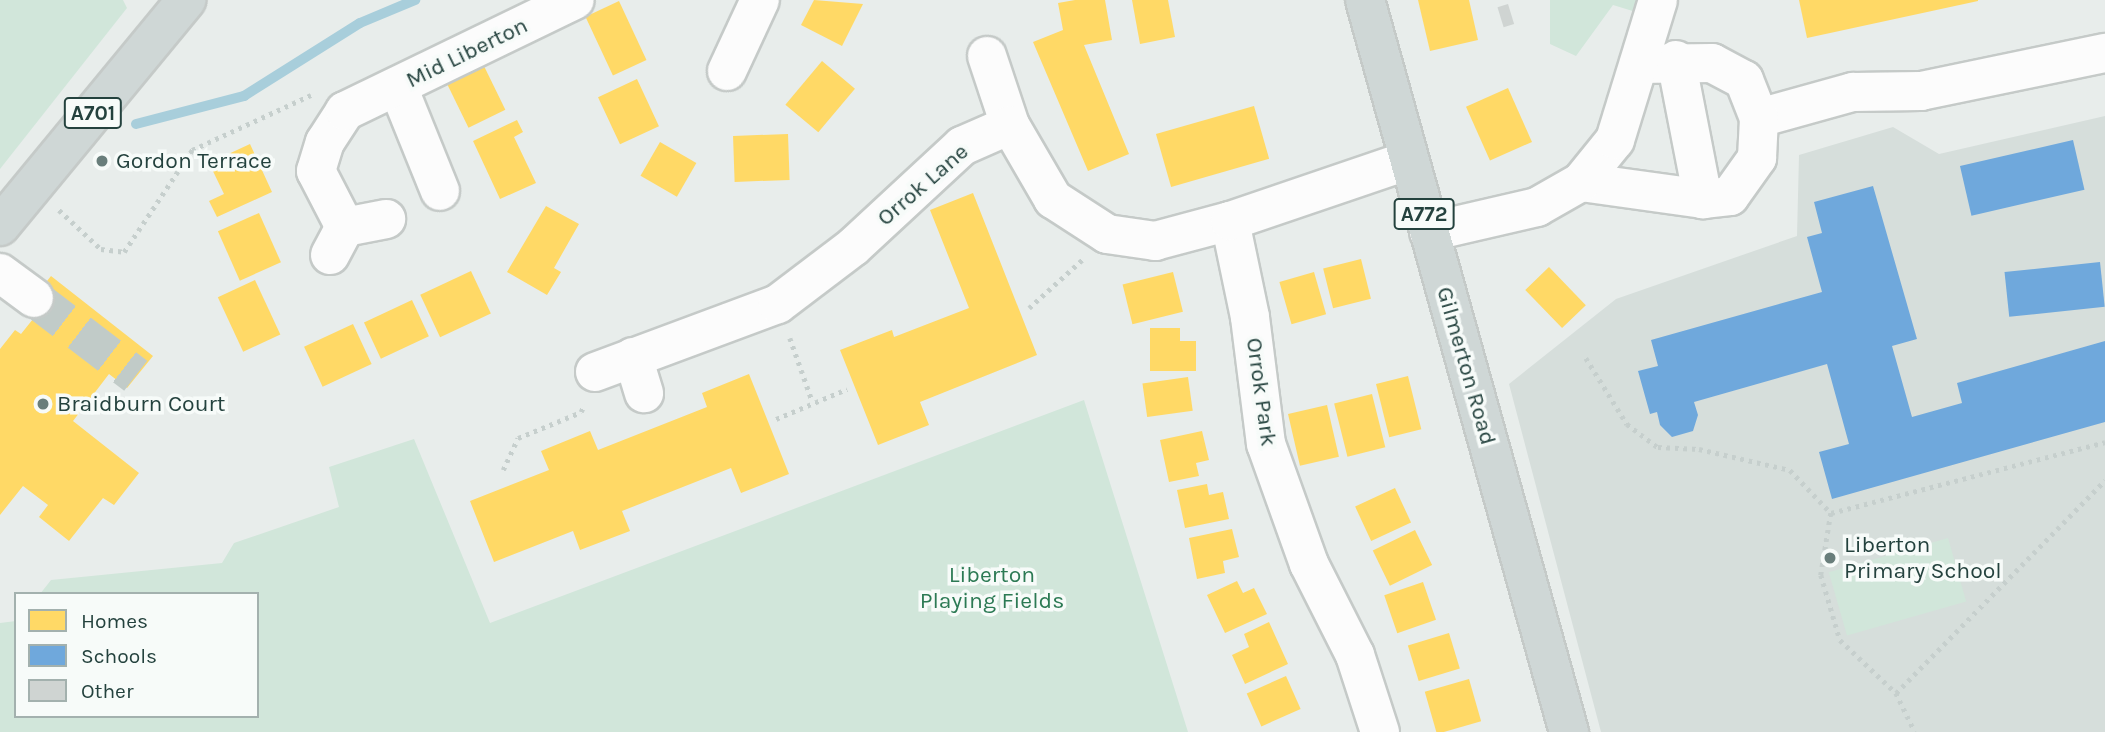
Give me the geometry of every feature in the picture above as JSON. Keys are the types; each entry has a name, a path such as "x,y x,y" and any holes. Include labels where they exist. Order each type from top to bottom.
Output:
{"main road":[{"name":"A701","path":"0,226 186,0"},
{"name":"Gilmerton Road","path":"1365,0 1569,732"}],"street":[{"name":"Mid Liberton","path":"345,111 575,0"},
{"path":"727,71 760,0"},
{"path":"1429,232 1537,207 1581,182 1615,139 1658,0"},
{"path":"1759,118 1853,92 1921,91 2105,53"},
{"path":"987,56 1010,125 1053,199 1107,234 1155,241 1230,221 1409,160"},
{"path":"1581,182 1703,200 1730,196 1757,158 1759,118 1744,80 1712,63 1676,60 1639,64"},
{"path":"1676,60 1703,200"},
{"name":"Mid Liberton","path":"398,87 439,191"},
{"path":"345,111 325,142 316,171 337,241 386,219"},
{"name":"Orrok Lane","path":"595,372 638,375 778,304 853,247 962,146 1010,125"},
{"name":"Orrok Park","path":"1230,221 1250,317 1266,444 1309,564 1355,655 1380,732"},
{"path":"0,273 34,298"}],"path":[{"path":"32,186 100,249 124,252 192,150 313,95 345,111"},
{"path":"1029,308 1107,234"},
{"path":"778,304 813,400"},
{"path":"1586,358 1627,424 1658,447 1699,449 1790,470 1831,513"},
{"path":"503,470 518,438 581,412 595,372"},
{"path":"776,418 813,400 846,389"},
{"path":"1831,513 2105,442"},
{"path":"1896,693 2105,480"},
{"path":"1831,513 1821,575 1840,640 1896,693 1914,732"}],"shaded area":[{"name":"Liberton Primary School","path":"2105,116 2105,732 1601,732 1509,384 1616,299 1797,236 1799,155 1893,127 1939,154"}],"green space":[{"path":"0,0 123,0 127,8 0,169"},
{"path":"1550,0 1668,0 1662,20 1613,5 1576,56 1550,44"},
{"name":"Liberton Playing Fields","path":"1084,400 1188,732 0,732 0,623 14,621 14,718 259,718 259,592 42,592 51,580 222,563 234,543 339,507 329,467 414,439 490,623"},
{"path":"1948,538 1966,601 1847,636 1829,572"}],"building: Homes":[{"path":"814,0 863,4 842,46 801,25"},
{"path":"1105,0 1112,40 1084,45 1129,154 1088,171 1033,42 1063,30 1058,3"},
{"path":"1132,0 1168,0 1175,37 1140,44"},
{"path":"1418,0 1469,0 1478,40 1430,51"},
{"path":"1799,0 1978,0 1978,1 1807,38"},
{"path":"619,1 646,60 613,76 585,17"},
{"path":"822,61 855,89 818,132 785,105"},
{"path":"483,64 505,110 469,128 446,82"},
{"path":"637,79 659,126 620,144 598,97"},
{"path":"1508,88 1532,142 1490,161 1466,107"},
{"path":"1254,106 1269,159 1171,187 1156,134"},
{"path":"517,120 523,132 514,137 536,183 500,199 473,141"},
{"path":"788,134 790,180 735,182 733,136"},
{"path":"660,142 696,163 677,197 640,176"},
{"path":"250,144 272,192 217,217 209,201 224,194 209,163"},
{"path":"973,193 1037,355 920,402 929,425 878,445 840,350 892,330 894,337 969,308 930,210"},
{"path":"546,206 579,224 554,268 561,272 547,295 507,272"},
{"path":"259,213 281,262 240,281 218,231"},
{"path":"1361,259 1371,299 1333,308 1323,268"},
{"path":"1549,267 1586,305 1562,328 1525,290"},
{"path":"471,271 491,314 440,337 420,295"},
{"path":"1173,272 1183,312 1132,324 1123,285"},
{"path":"1314,272 1326,314 1292,324 1279,282"},
{"name":"Braidburn Court","path":"51,276 153,356 127,388 109,374 73,421 139,473 114,505 103,498 69,541 39,517 48,505 23,486 0,515 0,349 15,330 21,334 33,319 23,311"},
{"path":"255,280 280,334 243,352 218,297"},
{"path":"412,300 429,336 381,359 364,322"},
{"path":"353,324 372,364 323,387 304,347"},
{"path":"1150,328 1180,328 1180,341 1196,341 1196,371 1150,371"},
{"path":"749,374 789,474 741,493 731,468 622,511 630,531 580,550 573,531 494,562 470,501 549,470 541,451 590,431 598,450 707,407 702,393"},
{"path":"1408,376 1421,429 1389,437 1376,384"},
{"path":"1188,377 1193,411 1147,417 1142,383"},
{"path":"1372,394 1385,447 1347,457 1334,403"},
{"path":"1327,405 1339,457 1300,466 1288,414"},
{"path":"1202,431 1209,460 1196,463 1199,476 1169,482 1160,440"},
{"path":"1207,484 1209,495 1223,492 1229,519 1185,528 1177,490"},
{"path":"1395,488 1411,522 1371,541 1355,507"},
{"path":"1232,529 1239,557 1223,561 1225,573 1197,579 1189,538"},
{"path":"1415,530 1432,565 1390,586 1373,551"},
{"path":"1237,581 1243,593 1254,588 1267,614 1225,633 1207,595"},
{"path":"1423,582 1436,620 1397,633 1384,595"},
{"path":"1269,622 1288,664 1245,684 1232,655 1249,647 1244,634"},
{"path":"1449,633 1460,668 1419,681 1408,646"},
{"path":"1286,676 1301,709 1261,726 1247,693"},
{"path":"1469,679 1481,721 1436,732 1425,692"}],"building: Schools":[{"path":"2073,140 2084,190 1971,216 1960,166"},
{"path":"1873,186 1917,339 1892,346 1912,417 1962,403 1957,383 2105,341 2105,422 1832,499 1819,452 1849,444 1827,364 1694,402 1698,415 1693,431 1672,437 1660,425 1657,412 1650,414 1638,371 1658,366 1651,340 1822,292 1807,237 1822,233 1814,202"},
{"path":"2100,262 2105,307 2009,317 2005,272"}],"building: Other":[{"path":"1508,4 1514,24 1504,27 1497,7"}],"waterway":[{"path":"136,124 244,96 360,23 415,0"}],"tunnel":[{"path":"34,298 136,376"}],"place":[{"name":"Gordon Terrace","path":"102,161"},
{"name":"Braidburn Court","path":"43,404"},
{"name":"Liberton Primary School","path":"1830,558"}]}
